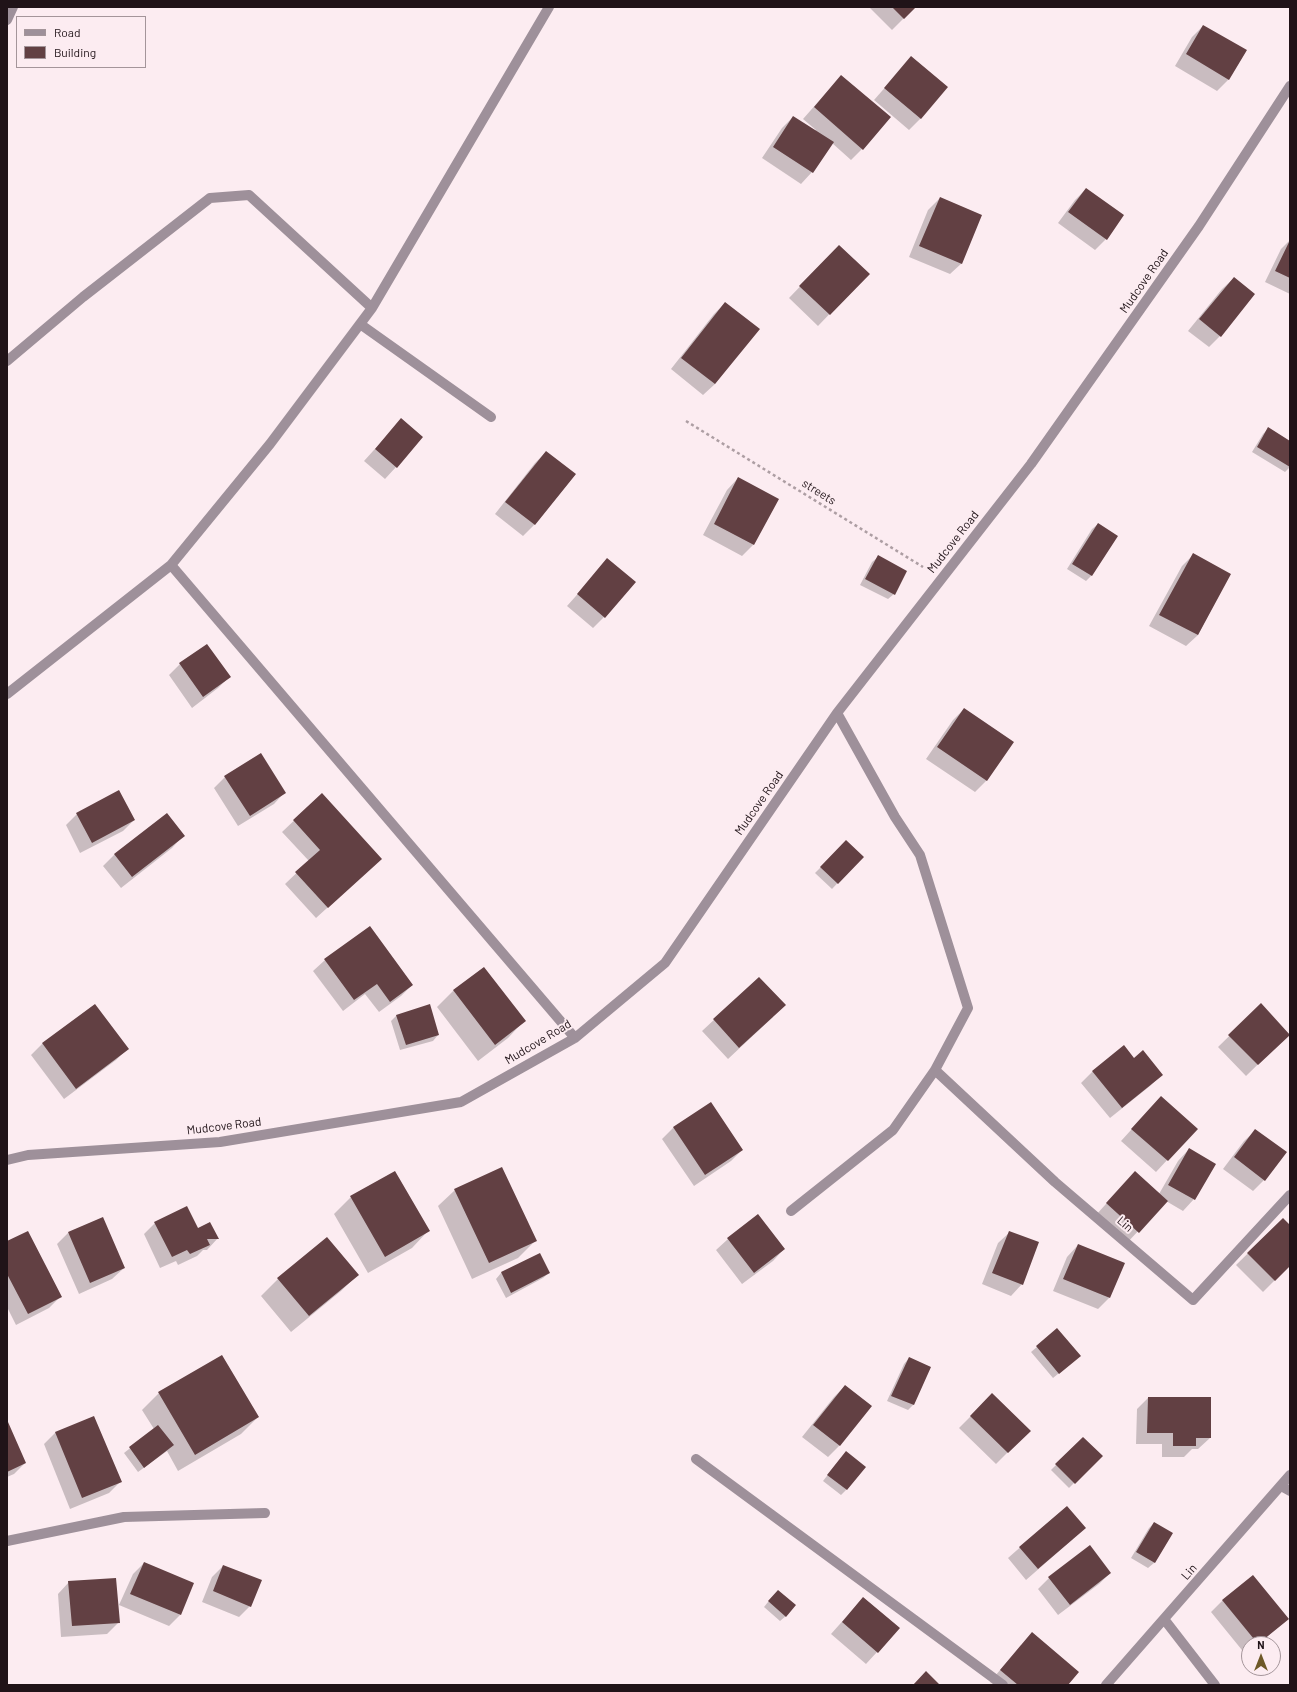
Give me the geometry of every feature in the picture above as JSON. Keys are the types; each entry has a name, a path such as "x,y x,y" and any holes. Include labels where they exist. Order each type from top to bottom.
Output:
{"street":[{"path":"7,20 13,7"},
{"path":"7,694 171,565 270,444 372,308 550,7"},
{"name":"Mudcove Road","path":"7,1160 28,1155 220,1142 461,1102 575,1038 665,962 837,713 1044,445 1200,226 1290,86"},
{"path":"7,361 83,297 210,198 249,195 372,308"},
{"path":"360,324 491,417"},
{"path":"171,565 575,1038"},
{"path":"791,1211 892,1130 935,1070 968,1008 920,855 895,817 837,713"},
{"name":"Lin","path":"935,1070 1055,1182 1193,1300 1290,1195"},
{"path":"696,1459 1002,1685"},
{"name":"Lin","path":"1106,1685 1290,1475"},
{"path":"1281,1486 1290,1491"},
{"path":"7,1541 124,1517 265,1513"},
{"path":"1164,1619 1215,1685"}],"path":[{"name":"streets","path":"686,421 942,578"}],"building":[{"path":"892,7 916,7 904,19"},
{"path":"1203,25 1247,50 1229,80 1186,54"},
{"path":"911,56 948,87 921,119 884,88"},
{"path":"841,75 891,117 863,150 814,107"},
{"path":"793,116 834,142 813,173 773,147"},
{"path":"1086,188 1124,215 1107,240 1068,212"},
{"path":"940,197 982,215 962,264 919,246"},
{"path":"1290,240 1290,278 1275,271"},
{"path":"839,245 870,274 830,315 799,286"},
{"path":"1234,277 1255,294 1221,337 1199,319"},
{"path":"725,302 760,329 715,384 681,358"},
{"path":"401,418 423,437 397,468 375,449"},
{"path":"1268,427 1290,441 1290,467 1257,447"},
{"path":"546,451 576,474 535,525 505,502"},
{"path":"738,477 779,499 754,545 714,524"},
{"path":"1098,523 1118,536 1092,576 1072,564"},
{"path":"1193,553 1231,574 1198,635 1159,615"},
{"path":"878,555 907,571 895,595 865,579"},
{"path":"607,558 636,582 605,618 577,594"},
{"path":"207,644 231,677 203,697 179,663"},
{"path":"964,708 1014,742 987,781 937,747"},
{"path":"261,753 286,793 250,816 224,776"},
{"path":"119,790 135,820 92,843 76,813"},
{"path":"322,793 382,859 328,908 295,872 320,850 293,820"},
{"path":"167,813 185,836 132,877 114,854"},
{"path":"846,840 864,857 838,884 820,867"},
{"path":"370,926 413,985 390,1002 377,984 354,1000 324,959"},
{"path":"484,967 526,1021 495,1045 453,990"},
{"path":"759,977 786,1005 739,1048 713,1019"},
{"path":"1261,1003 1290,1035 1258,1065 1228,1035"},
{"path":"95,1004 129,1049 76,1089 42,1043"},
{"path":"430,1004 439,1035 406,1045 396,1015"},
{"path":"1124,1045 1134,1058 1143,1050 1163,1075 1122,1108 1092,1071"},
{"path":"1161,1096 1198,1129 1168,1161 1131,1129"},
{"path":"711,1102 743,1150 705,1175 673,1127"},
{"path":"1255,1129 1287,1152 1265,1181 1234,1157"},
{"path":"1189,1148 1216,1164 1195,1200 1168,1185"},
{"path":"502,1167 537,1241 489,1263 454,1189"},
{"path":"395,1171 430,1231 385,1257 350,1196"},
{"path":"1135,1171 1168,1201 1139,1233 1106,1203"},
{"path":"187,1206 198,1228 210,1222 219,1239 207,1239 210,1245 190,1254 187,1250 172,1257 154,1222"},
{"path":"758,1214 785,1249 754,1273 727,1238"},
{"path":"103,1217 125,1268 90,1283 68,1232"},
{"path":"1283,1218 1290,1225 1290,1266 1275,1281 1247,1253"},
{"path":"28,1231 62,1297 28,1314 7,1274 7,1241"},
{"path":"1009,1231 1039,1242 1023,1285 992,1273"},
{"path":"327,1237 359,1275 309,1316 277,1278"},
{"path":"1078,1244 1125,1263 1110,1298 1063,1279"},
{"path":"540,1253 550,1273 511,1293 501,1272"},
{"path":"1057,1328 1081,1356 1059,1374 1036,1346"},
{"path":"222,1355 259,1417 195,1455 158,1392"},
{"path":"909,1357 931,1367 914,1405 891,1396"},
{"path":"845,1385 872,1406 840,1446 813,1425"},
{"path":"992,1393 1031,1431 1008,1453 970,1416"},
{"path":"1148,1397 1211,1397 1211,1438 1196,1438 1196,1446 1173,1446 1173,1433 1147,1433"},
{"path":"94,1416 122,1482 82,1498 55,1432"},
{"path":"8,1422 26,1463 7,1472 7,1423"},
{"path":"158,1425 174,1445 144,1468 129,1447"},
{"path":"1083,1437 1103,1456 1075,1484 1055,1464"},
{"path":"846,1451 866,1467 847,1490 827,1475"},
{"path":"1067,1506 1086,1528 1038,1569 1019,1547"},
{"path":"1154,1522 1173,1533 1155,1563 1136,1552"},
{"path":"1090,1545 1111,1573 1070,1605 1048,1577"},
{"path":"144,1562 194,1583 181,1615 130,1594"},
{"path":"223,1565 262,1580 251,1607 213,1591"},
{"path":"1253,1575 1289,1619 1268,1636 1251,1636 1222,1600"},
{"path":"116,1578 120,1623 72,1626 68,1581"},
{"path":"778,1590 796,1605 786,1617 768,1601"},
{"path":"863,1597 900,1628 878,1653 842,1622"},
{"path":"1032,1632 1079,1672 1068,1685 1018,1685 1000,1670"},
{"path":"926,1671 940,1685 913,1685"}]}
